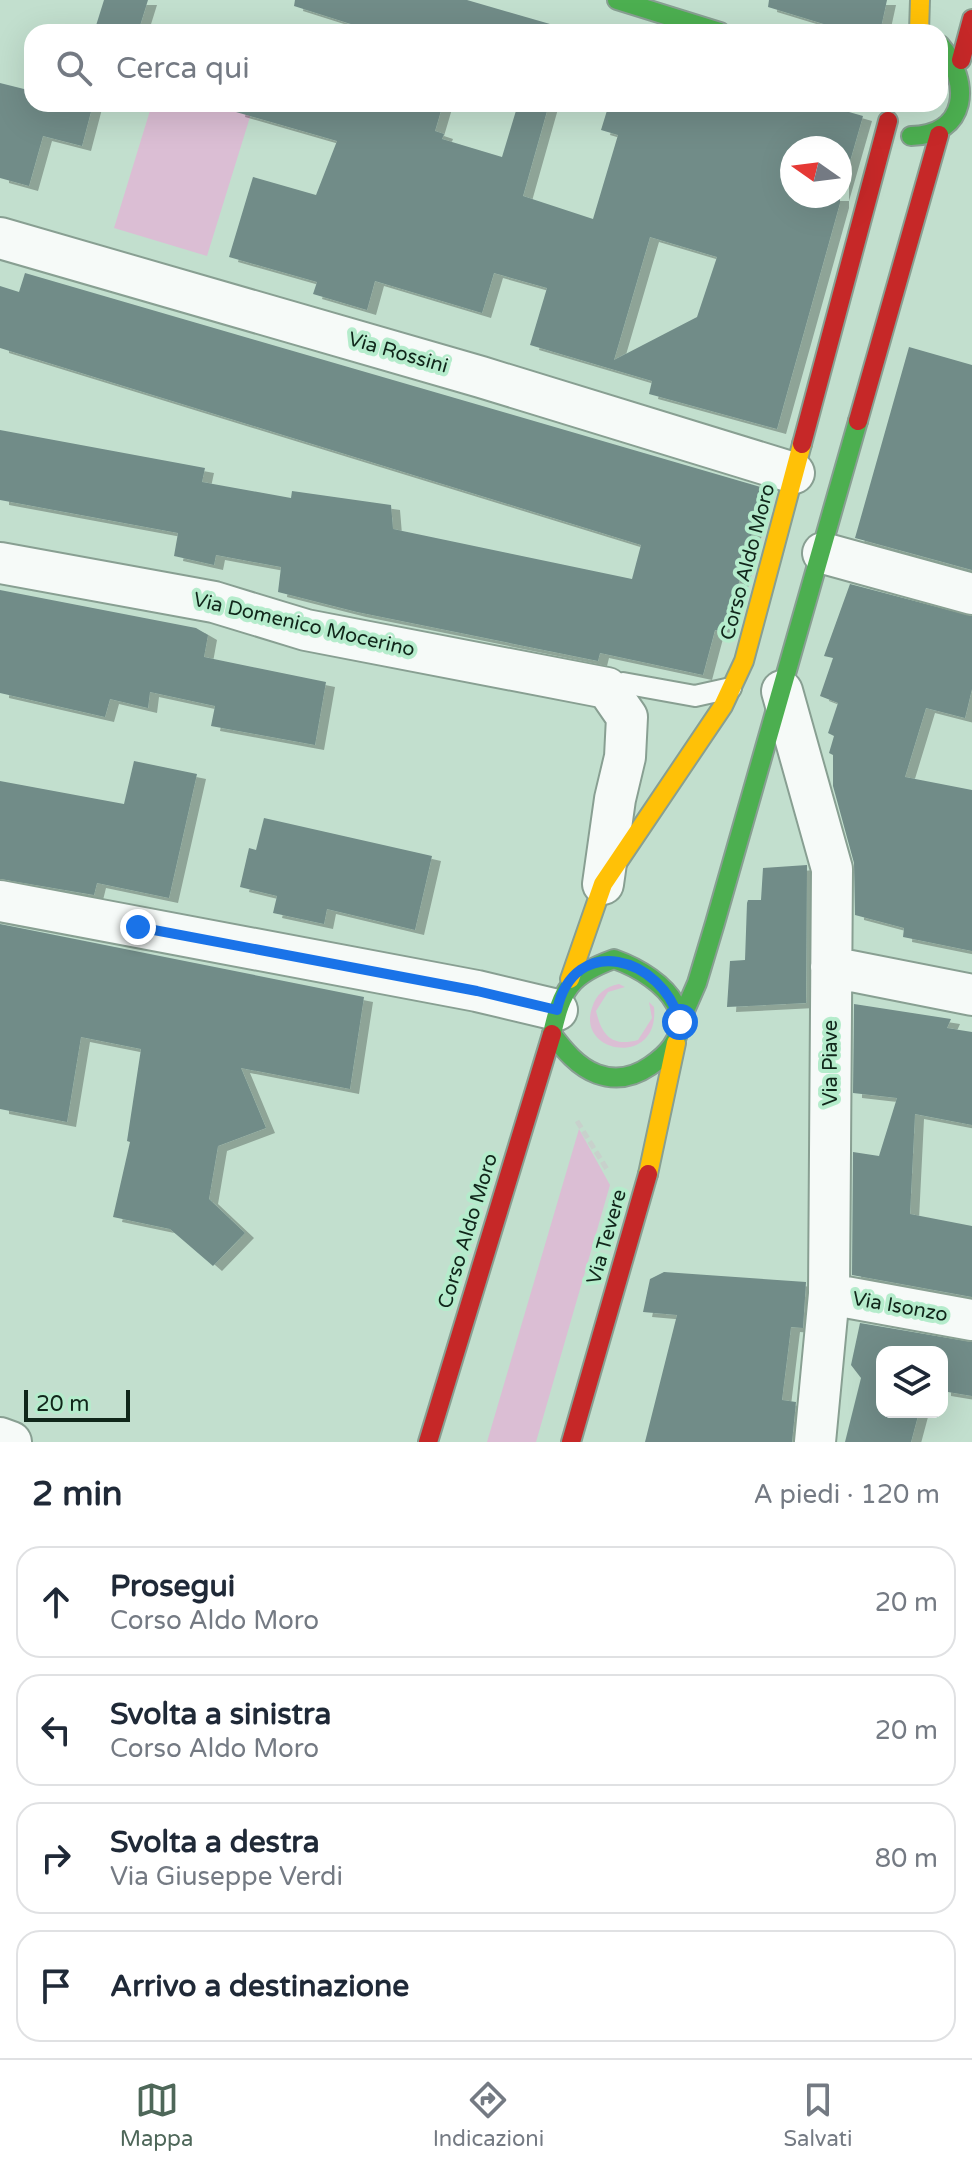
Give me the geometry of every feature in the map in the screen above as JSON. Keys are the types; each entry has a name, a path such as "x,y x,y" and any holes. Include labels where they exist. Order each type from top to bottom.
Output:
{"street":[{"path":"617,0 694,24"},
{"path":"919,24 920,0"},
{"path":"961,60 972,19"},
{"path":"883,112 888,121 909,136 939,135 963,117 971,103 968,73 961,60 948,51"},
{"name":"Corso Aldo Moro","path":"428,1442 560,1008 603,884 723,706 744,661 888,121"},
{"path":"680,1022 675,1004 663,986 634,965 614,959 592,966 560,1008 564,1053 587,1071 620,1080 647,1069 676,1043 680,1022 697,983 823,553 939,135"},
{"name":"Via Rossini","path":"0,238 481,377 794,473"},
{"path":"823,553 972,594"},
{"name":"Via Domenico Mocerino","path":"0,563 214,602 306,630 480,666 607,688"},
{"path":"603,884 615,799 625,757 627,717 607,688"},
{"name":"Via Piave","path":"782,691 832,869 829,1294 815,1442"},
{"path":"0,901 560,1008"},
{"path":"831,967 972,995"},
{"name":"Via Tevere","path":"571,1442 655,1149 676,1043"},
{"name":"Via Isonzo","path":"829,1294 972,1320"},
{"path":"0,1438 11,1442"}],"lane":[{"name":"Via Domenico Mocerino","path":"607,688 623,683 695,696 731,688"}],"path":[{"path":"577,1121 615,1183"}],"shaded area":[{"path":"150,112 252,112 207,256 114,228"},
{"path":"619,984 625,987 608,992 596,1011 601,1027 610,1038 621,1042 638,1040 652,1018 649,1002 654,1007 652,1026 645,1039 633,1046 619,1048 606,1044 596,1036 590,1024 592,1008 599,995"},
{"path":"579,1129 610,1185 536,1442 487,1442"}],"building":[{"path":"104,0 148,0 140,24 96,24"},
{"path":"295,0 467,0 550,24 351,24 294,6"},
{"path":"769,0 887,0 882,24 824,24 768,7"},
{"path":"0,83 24,89 24,112 91,112 82,146 43,136 29,186 0,178"},
{"path":"236,112 441,112 435,131 444,134 442,139 502,157 516,112 547,112 523,196 593,219 618,135 601,130 607,112 849,112 863,116 852,154 852,136 780,136 780,208 839,208 777,429 649,394 652,381 530,345 547,288 494,273 482,313 375,281 367,310 313,294 317,282 229,257 253,177 316,195 337,141","holes":["650,237 717,257 697,317 614,360"]},
{"path":"25,273 764,488 726,632 715,630 703,675 600,653 598,661 357,612 278,592 281,567 216,555 214,565 174,556 178,533 0,500 0,430 205,468 202,482 291,498 292,491 391,505 393,529 632,579 641,545 0,348 0,286 19,292"},
{"path":"909,347 972,365 972,570 855,538"},
{"path":"850,584 972,616 972,689 965,718 926,708 905,777 972,790 972,951 903,937 904,928 855,915 854,863 833,786 833,755 829,753 834,736 828,733 838,703 820,696 833,658 824,656"},
{"path":"0,590 196,628 208,635 204,657 326,682 315,745 211,726 215,706 150,692 148,708 110,699 105,717 0,693"},
{"path":"134,761 197,774 169,898 97,883 94,895 0,879 0,781 124,804"},
{"path":"264,818 432,856 415,930 327,909 324,924 273,913 277,896 240,887 249,848 256,850"},
{"path":"807,865 806,1003 727,1007 730,961 745,960 747,903 748,900 761,900 763,868"},
{"path":"0,924 364,997 350,1089 241,1068 266,1128 218,1146 209,1199 245,1233 213,1266 170,1229 113,1217 130,1142 127,1141 141,1049 81,1037 67,1122 0,1109"},
{"path":"854,1004 951,1019 947,1028 972,1032 972,1125 915,1114 910,1214 972,1226 972,1297 852,1275 853,1152 879,1156 897,1098 853,1093"},
{"path":"664,1272 806,1282 803,1328 791,1327 782,1400 796,1402 792,1442 645,1442 677,1315 643,1312 650,1279"},
{"path":"860,1323 972,1342 972,1396 948,1392 948,1346 876,1346 876,1418 917,1418 911,1442 845,1442 861,1378 851,1365"}],"traffic: fast":[{"path":"617,0 694,24"},
{"path":"911,136 944,127 954,117 960,90 948,56"},
{"path":"680,1022 697,983 715,923 858,421"},
{"path":"614,959 633,967 665,990 675,1004 680,1019 678,1034 668,1050 644,1070 618,1077 597,1074 584,1067 552,1034 564,995 570,986 587,971 614,959"}],"traffic: slow":[{"path":"919,24 920,0"},
{"path":"570,979 603,884 723,706 744,661 802,444"},
{"path":"648,1174 676,1043"}],"traffic: jam":[{"path":"961,60 972,19"},
{"path":"802,444 888,121"},
{"path":"858,421 939,135"},
{"path":"428,1442 552,1034"},
{"path":"571,1442 648,1174"}],"route":[{"path":"138,927 477,991 557,1010 570,979 592,966 614,959 634,965 663,986 675,1004 680,1022"}]}
